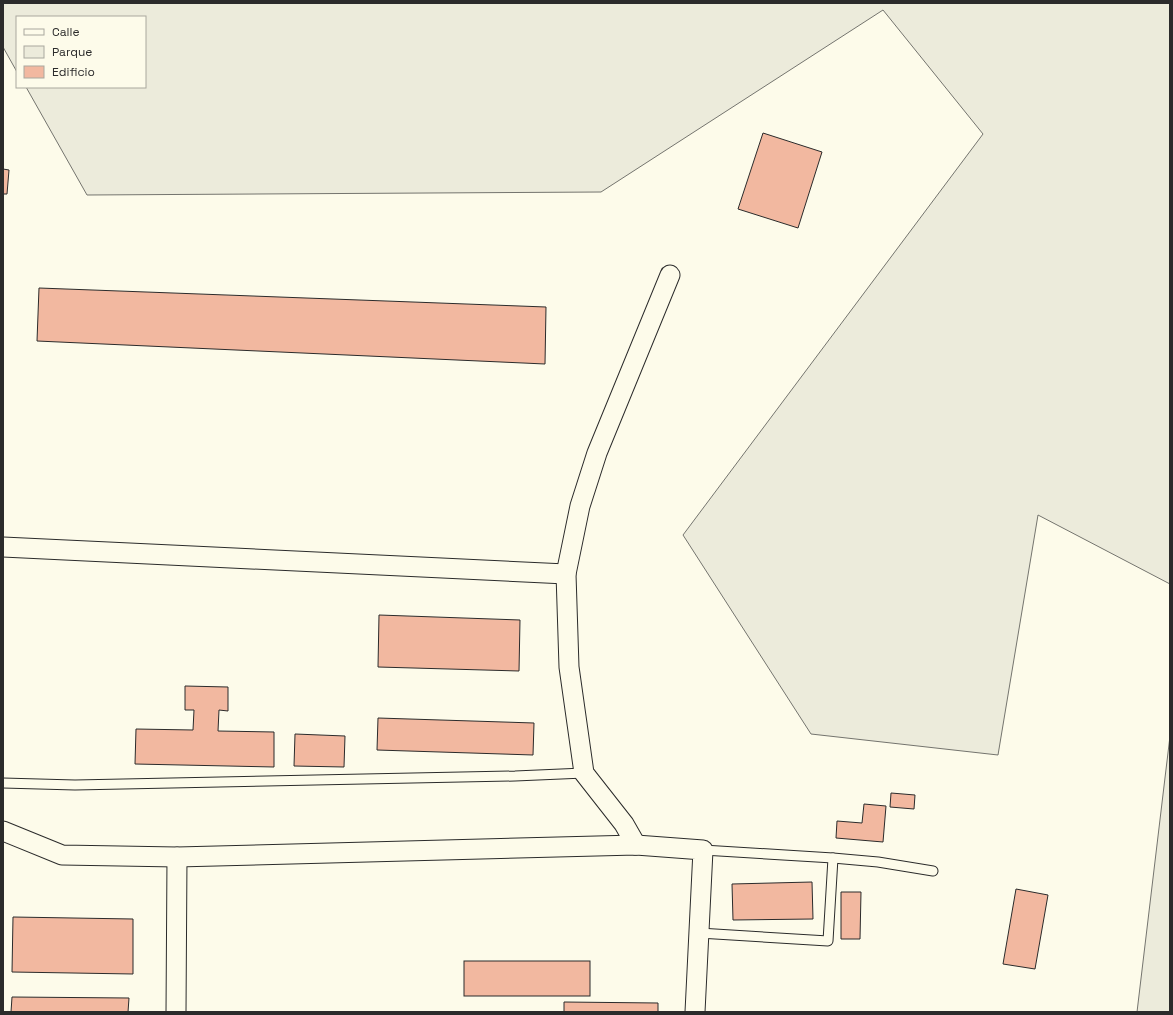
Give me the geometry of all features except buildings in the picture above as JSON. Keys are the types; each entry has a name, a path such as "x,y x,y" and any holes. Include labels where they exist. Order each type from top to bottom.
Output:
{"street":[{"path":"636,845 624,824 584,773 569,667 566,574 580,506 597,453 670,274"},
{"path":"3,547 566,574"},
{"path":"3,831 62,855 177,857 636,845 703,850 695,1012"},
{"path":"176,1012 177,857"}],"lane":[{"path":"3,783 75,785 515,776 584,773"},
{"path":"703,850 878,862 933,871"},
{"path":"699,933 828,941 832,858"}],"green space":[{"path":"3,3 1170,3 1170,584 1038,515 998,755 811,734 683,535 983,134 883,10 601,192 87,195 27,88 146,88 146,16 16,16 16,70 3,47"},
{"path":"1170,736 1170,1012 1137,1012"}]}
